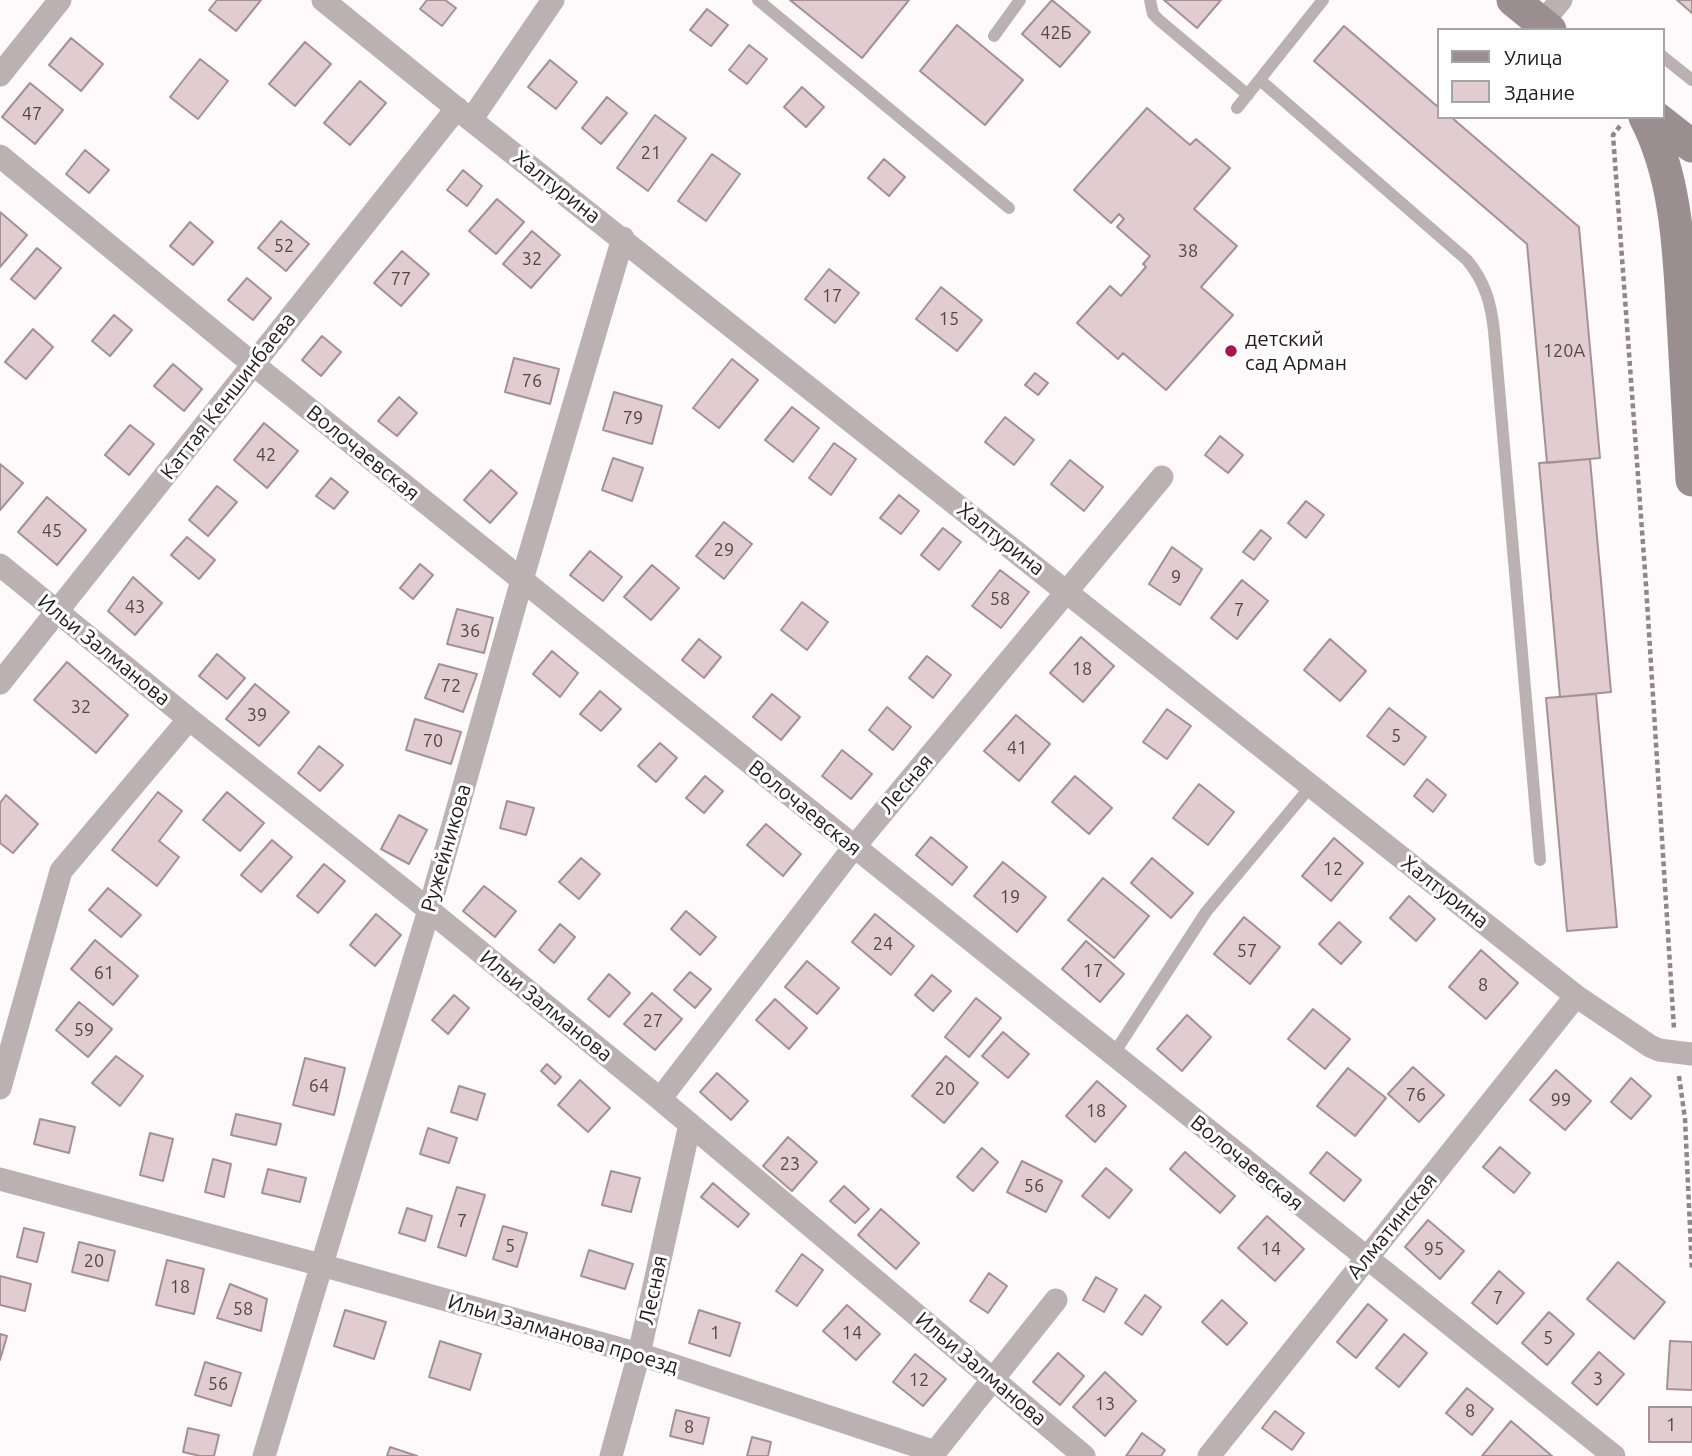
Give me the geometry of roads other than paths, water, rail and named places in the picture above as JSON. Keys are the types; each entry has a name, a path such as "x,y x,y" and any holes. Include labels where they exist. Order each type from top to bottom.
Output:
{"street":[{"path":"0,75 60,0"},
{"name":"Халтурина","path":"324,0 1576,996 1650,1046 1684,1053"},
{"name":"Каттая Кеншинбаева","path":"0,683 253,365 464,114 553,0"},
{"path":"1513,0 1551,18"},
{"path":"1646,119 1665,167 1674,220 1692,480"},
{"path":"1658,119 1692,146"},
{"name":"Волочаевская","path":"0,156 253,365 1608,1455"},
{"path":"1680,279 1683,250 1692,228"},
{"name":"Ружейникова","path":"264,1456 429,910 522,580 623,238"},
{"name":"Лесная","path":"660,1099 854,847 1162,477"},
{"name":"Ильи Залманова","path":"0,565 660,1099 1084,1456"},
{"path":"0,1088 61,871 189,719"},
{"name":"Алматинская","path":"1209,1456 1576,996"},
{"name":"Лесная","path":"611,1456 639,1354 690,1124"},
{"name":"Ильи Залманова проезд","path":"0,1179 639,1354 935,1454 1056,1300"}],"lane":[{"path":"758,0 1009,208"},
{"path":"994,36 1020,0"},
{"path":"1150,0 1153,14 1159,20 1248,96"},
{"path":"1237,108 1323,0"},
{"path":"1664,58 1692,80"},
{"path":"1260,80 1467,260 1486,289 1492,309 1540,860"},
{"path":"1113,1055 1206,912 1311,786"}],"place":[{"name":"детский сад Арман","path":"1231,351"}]}
